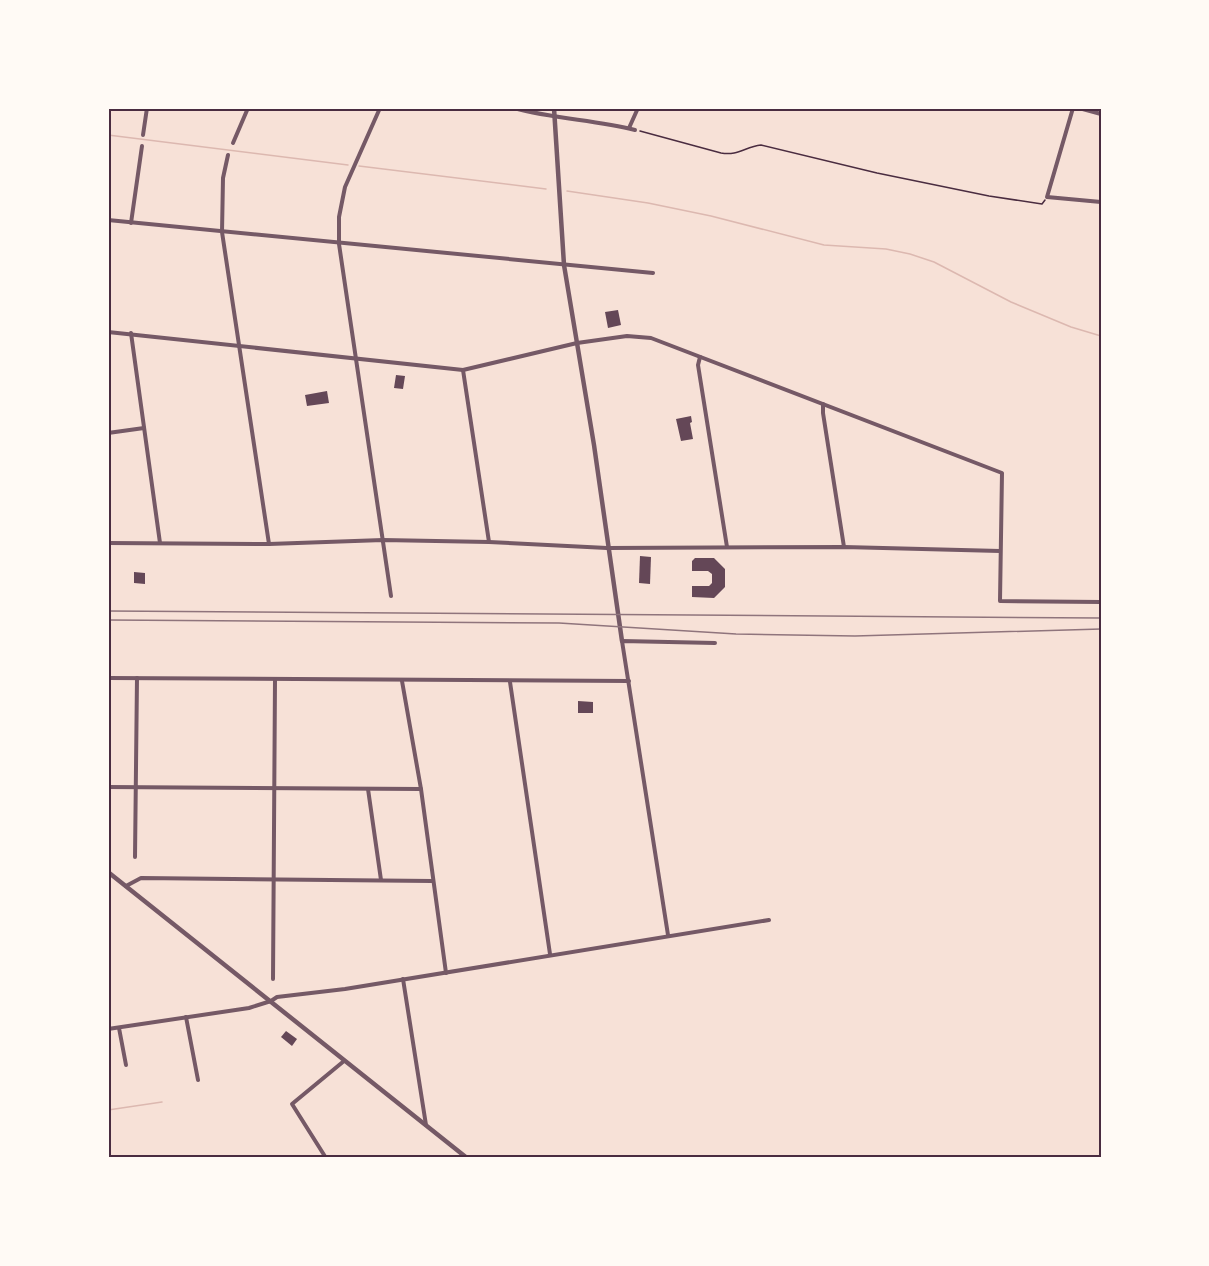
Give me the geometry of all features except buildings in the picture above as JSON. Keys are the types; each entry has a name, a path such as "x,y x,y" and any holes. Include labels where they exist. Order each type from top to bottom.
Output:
{"street":[{"path":"143,135 147,108"},
{"path":"233,142 248,108"},
{"path":"380,108 345,187 339,217 339,244 391,596"},
{"path":"514,108 635,130"},
{"path":"554,108 564,265 668,936"},
{"path":"629,128 638,108"},
{"path":"1073,108 1047,196 1101,202"},
{"path":"1079,108 1101,114"},
{"path":"131,223 142,146"},
{"path":"228,154 223,178 222,231 269,544"},
{"path":"108,220 653,273"},
{"path":"108,332 463,370 577,343 640,336 1002,472 1000,601 1101,602"},
{"path":"131,333 160,543"},
{"path":"700,357 698,365 726,548"},
{"path":"463,370 489,542"},
{"path":"823,404 844,548"},
{"path":"108,433 144,428"},
{"path":"108,543 269,544 383,540 607,548 1000,550"},
{"path":"622,641 715,643"},
{"path":"108,678 629,681"},
{"path":"135,857 137,678"},
{"path":"273,979 274,680"},
{"path":"402,681 446,973"},
{"path":"510,682 550,954"},
{"path":"108,787 420,789"},
{"path":"369,789 381,880"},
{"path":"108,872 466,1158"},
{"path":"126,886 141,878 432,881"},
{"path":"108,1029 249,1008 277,997 313,994 403,980 550,954 770,920"},
{"path":"403,980 426,1125"},
{"path":"186,1017 198,1080"},
{"path":"119,1028 126,1065"},
{"path":"326,1158 292,1104 344,1061"}],"path":[{"path":"635,130 734,155 751,146 761,145 877,173 1022,202 1042,204 1047,196"}],"waterway":[{"path":"108,135 348,165"},
{"path":"359,166 546,189"},
{"path":"567,191 648,203 711,216 824,245 886,249 910,254 934,262 1011,302 1071,327 1101,336"},
{"path":"108,1110 162,1102"}],"tram line":[{"path":"108,620 559,623 736,634 855,636 1101,629"}],"railway":[{"path":"108,611 1101,618"}]}
